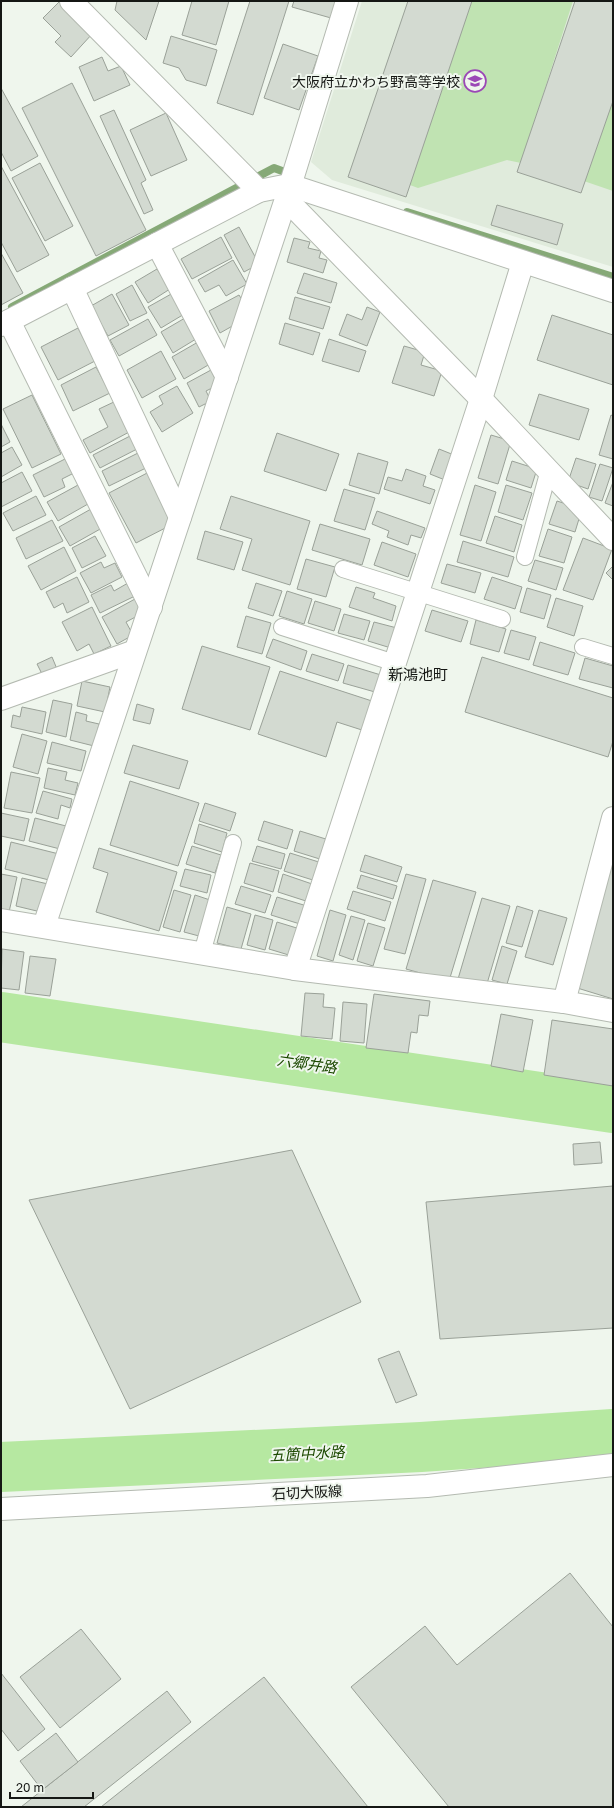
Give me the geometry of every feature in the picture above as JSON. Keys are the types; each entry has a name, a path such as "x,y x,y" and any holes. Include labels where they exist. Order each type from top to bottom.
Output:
{"street":[{"path":"71,1 259,191"},
{"path":"44,926 289,189 347,1"},
{"path":"289,189 481,399 613,539"},
{"path":"151,607 5,323 259,191 289,189 613,291"},
{"path":"157,244 227,377"},
{"path":"295,969 419,592 523,262"},
{"path":"72,288 180,516"},
{"path":"1,699 135,651"},
{"path":"564,1002 613,818"},
{"path":"1,920 295,969 564,1002 613,1011"},
{"name":"石切大阪線","path":"1,1509 427,1486 613,1465"}],"lane":[{"path":"525,557 549,470"},
{"path":"343,570 419,592 502,619"},
{"path":"282,627 395,663"},
{"path":"584,647 613,656"},
{"path":"202,953 233,843"}],"shaded area":[{"name":"大阪府立かわち野高等学校","path":"362,1 613,1 613,267 332,180 311,162"}],"green space":[{"path":"456,1 573,1 521,163 507,160 418,188 399,181"},
{"path":"613,64 613,191 575,178"}],"building":[{"path":"60,1 93,33 71,57 55,42 61,36 43,18"},
{"path":"117,1 159,1 146,40 115,10"},
{"path":"192,1 229,1 216,45 182,35"},
{"path":"250,1 289,1 253,115 217,103"},
{"path":"294,1 336,1 331,18 292,7"},
{"path":"408,1 472,1 406,197 348,177"},
{"path":"575,1 613,1 613,101 581,193 517,172"},
{"path":"171,36 217,50 206,86 186,80 179,68 163,63"},
{"path":"283,44 318,56 299,110 264,98"},
{"path":"102,57 108,71 121,66 130,85 94,101 79,67"},
{"path":"72,83 146,230 96,256 22,108"},
{"path":"1,88 38,156 11,171 1,152"},
{"path":"114,110 146,180 141,183 153,210 144,214 100,116"},
{"path":"166,113 187,160 151,176 130,130"},
{"path":"40,163 73,226 45,241 12,178"},
{"path":"1,166 49,255 17,272 1,242"},
{"path":"497,205 563,224 557,245 491,225"},
{"path":"239,227 259,264 244,272 224,235"},
{"path":"221,237 232,258 192,279 181,259"},
{"path":"294,238 310,242 308,248 321,251 319,258 327,260 323,273 287,262"},
{"path":"1,253 23,293 1,305"},
{"path":"233,260 247,284 226,296 219,285 205,292 198,280"},
{"path":"157,269 170,289 148,303 135,282"},
{"path":"304,273 337,283 331,303 297,293"},
{"path":"132,285 147,313 130,321 116,294"},
{"path":"173,293 186,313 161,328 148,307"},
{"path":"112,294 129,325 108,336 91,306"},
{"path":"239,295 244,303 236,324 220,333 209,311"},
{"path":"295,297 330,307 323,329 289,319"},
{"path":"367,307 380,312 367,346 339,335 347,314 362,320"},
{"path":"552,315 613,335 613,385 537,360"},
{"path":"185,318 196,339 173,353 161,332"},
{"path":"148,319 157,335 119,356 110,340"},
{"path":"285,323 320,333 313,355 279,344"},
{"path":"78,328 95,361 58,380 41,347"},
{"path":"329,339 366,351 359,372 322,361"},
{"path":"198,342 210,364 184,379 172,357"},
{"path":"404,346 425,352 421,365 442,371 434,396 392,383"},
{"path":"161,351 176,379 142,398 127,370"},
{"path":"96,367 110,393 73,411 61,385"},
{"path":"211,370 218,385 206,391 211,401 199,407 187,383"},
{"path":"177,386 193,413 162,432 150,412 163,404 159,396"},
{"path":"539,394 589,409 579,440 529,425"},
{"path":"32,395 61,454 32,468 3,409"},
{"path":"116,401 131,431 90,453 83,440 108,427 99,409"},
{"path":"611,415 613,416 613,459 599,455"},
{"path":"1,424 10,442 1,447"},
{"path":"277,433 339,454 326,491 264,471"},
{"path":"132,435 139,448 100,468 93,455"},
{"path":"491,435 511,441 498,484 478,478"},
{"path":"12,447 22,465 1,477 1,453"},
{"path":"439,449 454,455 445,480 430,474"},
{"path":"140,452 148,467 109,486 102,471"},
{"path":"358,453 388,462 379,494 349,485"},
{"path":"67,458 74,473 62,479 65,487 44,497 33,475"},
{"path":"576,458 596,464 588,489 568,482"},
{"path":"512,461 537,469 531,488 506,480"},
{"path":"600,464 613,468 602,501 589,497"},
{"path":"406,469 426,476 423,486 435,490 430,504 384,489 388,477 402,481"},
{"path":"22,472 32,491 1,507 1,483"},
{"path":"149,472 175,523 136,543 109,493"},
{"path":"613,482 613,506 605,503"},
{"path":"78,485 88,504 58,521 47,502"},
{"path":"475,485 496,492 481,541 460,535"},
{"path":"506,485 532,493 523,520 498,512"},
{"path":"344,489 375,498 365,530 334,521"},
{"path":"36,496 46,515 13,531 3,513"},
{"path":"231,496 310,521 290,585 242,570 252,539 220,529"},
{"path":"557,501 582,509 575,532 549,524"},
{"path":"91,509 102,528 70,546 59,527"},
{"path":"377,511 425,528 421,538 411,535 408,545 387,537 389,531 372,524"},
{"path":"495,516 522,525 514,552 486,543"},
{"path":"52,520 63,541 26,559 16,538"},
{"path":"320,524 370,539 362,565 312,550"},
{"path":"548,529 572,537 564,563 539,556"},
{"path":"205,531 243,542 234,570 197,559"},
{"path":"95,536 106,556 82,568 72,548"},
{"path":"583,538 612,549 593,600 563,590"},
{"path":"463,541 514,557 508,577 457,562"},
{"path":"382,542 416,554 408,577 374,565"},
{"path":"64,547 76,571 41,590 28,566"},
{"path":"306,559 335,567 326,597 297,589"},
{"path":"535,560 563,568 556,590 528,581"},
{"path":"101,562 104,568 115,563 122,577 91,593 80,573"},
{"path":"447,564 481,573 475,593 441,583"},
{"path":"613,566 613,580 606,573"},
{"path":"77,577 89,602 67,613 63,603 54,608 46,592"},
{"path":"492,577 522,587 515,609 484,599"},
{"path":"128,583 135,596 100,613 91,595 111,585 114,591"},
{"path":"256,583 282,591 273,616 248,608"},
{"path":"356,587 375,593 373,598 396,606 392,621 349,607"},
{"path":"527,588 551,595 544,619 520,612"},
{"path":"287,591 312,599 304,624 279,616"},
{"path":"556,598 583,606 574,636 547,627"},
{"path":"135,599 143,613 126,622 133,635 117,644 102,617"},
{"path":"315,601 341,609 334,631 308,623"},
{"path":"92,607 111,646 94,654 89,644 77,651 62,622"},
{"path":"432,610 468,621 461,642 425,631"},
{"path":"344,614 370,621 364,640 338,633"},
{"path":"246,616 271,623 262,654 237,647"},
{"path":"476,620 506,629 499,652 470,644"},
{"path":"374,622 397,628 391,648 368,641"},
{"path":"511,630 536,637 529,660 504,653"},
{"path":"273,639 307,651 301,670 266,657"},
{"path":"540,642 575,653 568,675 533,665"},
{"path":"202,646 270,667 250,730 182,709"},
{"path":"312,654 344,664 338,681 306,671"},
{"path":"52,657 57,669 43,676 37,664"},
{"path":"482,657 613,698 613,741 608,757 465,712"},
{"path":"585,658 613,666 613,688 579,679"},
{"path":"348,665 381,675 375,692 343,683"},
{"path":"280,671 375,702 365,731 337,722 326,757 258,734"},
{"path":"82,681 110,687 105,712 77,706"},
{"path":"53,700 72,704 66,737 46,732"},
{"path":"137,704 154,709 150,724 133,720"},
{"path":"22,707 46,712 42,734 11,727 13,715 20,717"},
{"path":"76,712 87,715 86,721 99,724 94,746 70,740"},
{"path":"22,734 47,741 38,774 13,767"},
{"path":"52,742 86,751 81,771 47,763"},
{"path":"133,745 188,761 179,789 124,773"},
{"path":"48,768 67,772 65,780 78,783 75,795 44,788"},
{"path":"11,772 40,778 32,813 4,808"},
{"path":"130,781 199,803 178,866 110,845"},
{"path":"43,791 72,799 70,808 61,805 58,819 36,813"},
{"path":"205,803 236,813 230,831 199,821"},
{"path":"1,813 29,819 24,841 1,836"},
{"path":"35,818 66,826 60,849 29,841"},
{"path":"264,821 293,830 287,849 258,840"},
{"path":"199,824 227,833 222,852 194,843"},
{"path":"300,831 329,840 323,860 294,851"},
{"path":"11,842 59,854 53,881 5,869"},
{"path":"192,846 221,855 215,873 186,864"},
{"path":"257,846 285,854 281,869 252,861"},
{"path":"99,848 177,872 159,931 96,912 108,873 93,868"},
{"path":"290,853 322,863 316,881 284,871"},
{"path":"365,855 402,867 397,882 360,871"},
{"path":"613,861 613,999 574,987"},
{"path":"250,863 279,871 273,892 244,883"},
{"path":"185,869 211,875 207,893 180,886"},
{"path":"1,874 17,877 9,912 1,910"},
{"path":"283,874 315,885 309,902 278,892"},
{"path":"406,874 426,879 405,954 384,949"},
{"path":"361,875 397,886 393,899 357,888"},
{"path":"22,878 48,884 41,912 16,906"},
{"path":"433,880 476,892 449,981 406,969"},
{"path":"241,886 271,895 265,913 235,904"},
{"path":"174,890 191,895 180,932 163,927"},
{"path":"353,891 391,902 385,921 347,909"},
{"path":"195,895 210,900 199,936 184,932"},
{"path":"277,897 307,906 300,924 271,915"},
{"path":"482,898 510,906 486,987 458,979"},
{"path":"517,906 533,911 522,947 506,943"},
{"path":"227,907 251,914 241,949 217,943"},
{"path":"330,910 346,915 333,961 317,956"},
{"path":"539,910 567,918 553,965 525,957"},
{"path":"255,915 273,920 265,950 247,945"},
{"path":"351,916 365,920 353,960 339,955"},
{"path":"277,922 300,929 292,956 269,949"},
{"path":"368,923 385,928 373,966 357,961"},
{"path":"502,946 517,951 507,984 492,980"},
{"path":"2,949 24,952 19,990 1,988"},
{"path":"30,956 56,959 50,996 25,993"},
{"path":"305,993 324,994 323,1007 335,1008 332,1039 301,1036"},
{"path":"374,994 430,1001 428,1016 419,1015 417,1033 411,1032 408,1053 366,1048"},
{"path":"343,1002 367,1004 364,1043 340,1041"},
{"path":"501,1014 533,1020 523,1072 491,1066"},
{"path":"552,1020 613,1029 613,1086 544,1075"},
{"path":"600,1142 602,1163 574,1165 573,1144"},
{"path":"292,1150 361,1302 130,1409 29,1200"},
{"path":"613,1186 613,1328 440,1339 426,1202"},
{"path":"399,1351 417,1395 396,1403 378,1359"},
{"path":"570,1573 613,1627 613,1807 449,1807 351,1687 425,1626 457,1665"},
{"path":"81,1629 121,1679 60,1728 20,1677"},
{"path":"1,1673 45,1729 18,1751 1,1729"},
{"path":"264,1677 368,1807 101,1807"},
{"path":"167,1691 191,1722 84,1807 21,1807"},
{"path":"56,1733 78,1762 42,1790 20,1761"}],"waterway":[{"path":"12,307 274,168 293,175"},
{"path":"407,212 613,277"},
{"name":"六郷井路","path":"1,1017 613,1108"},
{"name":"五箇中水路","path":"1,1467 421,1447 613,1434"}],"place":[{"name":"大阪府立かわち野高等学校","path":"475,81"}],"district":[{"name":"新鴻池町","path":"418,674"}]}
